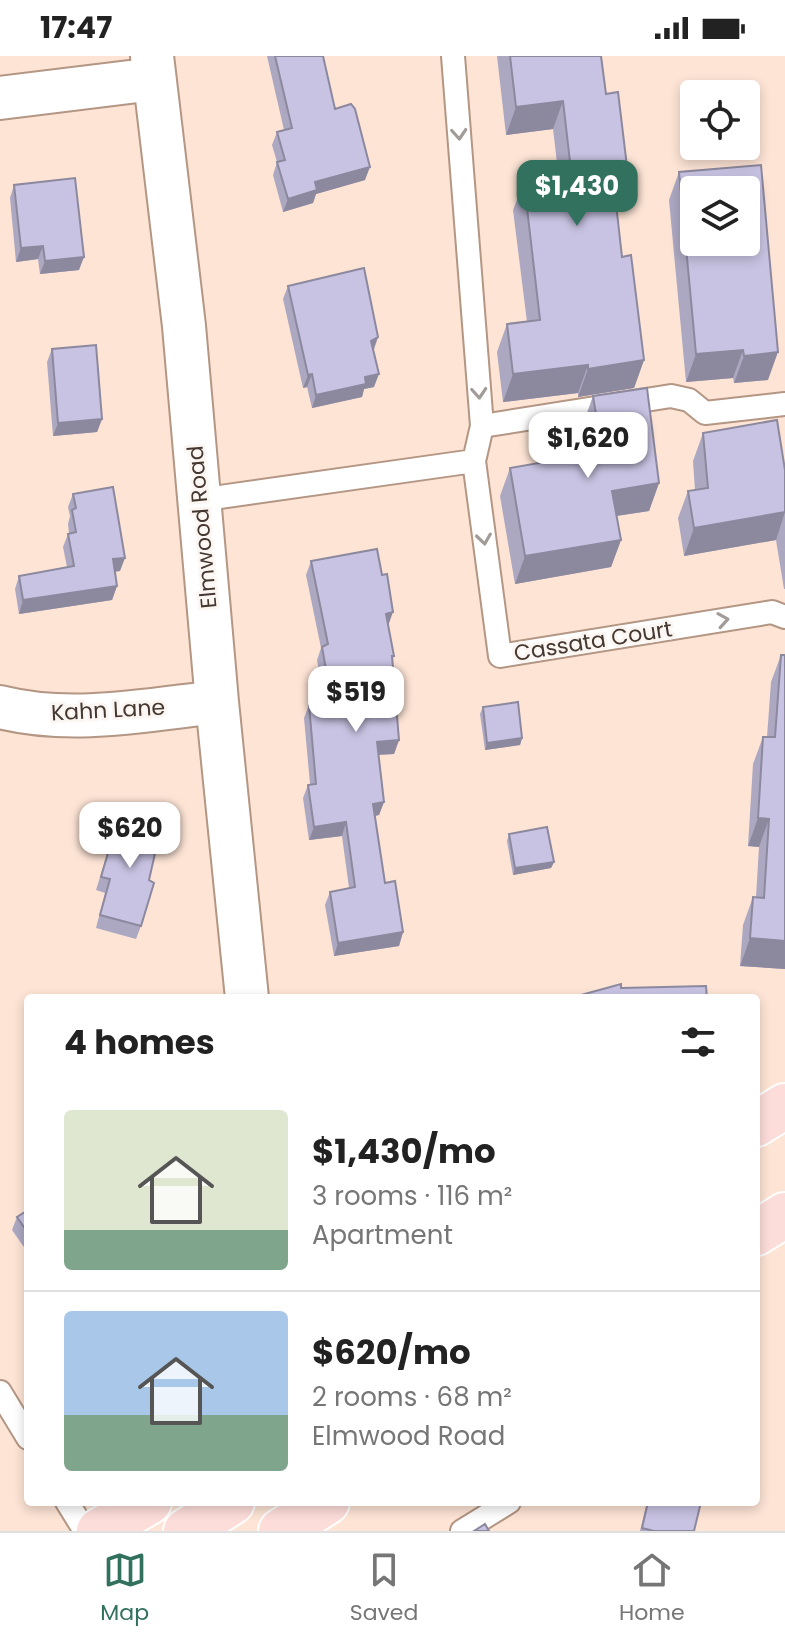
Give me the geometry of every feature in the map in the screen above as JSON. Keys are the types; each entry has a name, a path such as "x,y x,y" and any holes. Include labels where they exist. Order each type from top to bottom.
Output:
{"main road":[{"path":"760,1231 785,1215"},
{"path":"99,1531 142,1506"},
{"path":"186,1531 226,1506"}],"street":[{"path":"0,98 153,68"},
{"name":"Elmwood Road","path":"153,68 184,326 247,994"},
{"name":"Kahn Lane","path":"0,707 25,713 98,716 217,702"}],"lane":[{"name":"Cassata Court","path":"453,56 482,426 474,461 500,656 772,612 785,617"},
{"path":"482,426 671,396 689,400 705,413 785,404"},
{"path":"199,500 474,461"},
{"path":"0,1392 24,1431"},
{"path":"69,1506 85,1531"},
{"path":"462,1531 503,1506"}],"building":[{"path":"275,56 323,56 335,109 351,104 355,109 370,167 315,182 317,190 288,199 277,162 285,160 277,132 292,128"},
{"path":"510,56 601,56 606,94 618,92 628,175 613,177 622,257 631,255 644,360 588,369 588,365 513,374 507,324 540,320 524,182 572,179 563,101 516,107"},
{"path":"761,165 778,352 744,356 743,350 696,354 687,256 760,256 760,176 680,176 680,183 679,172"},
{"path":"75,178 84,257 45,261 43,246 21,248 14,185"},
{"path":"364,268 378,337 371,341 379,374 365,377 366,384 316,395 312,374 308,375 288,286"},
{"path":"96,345 102,419 58,423 52,349"},
{"path":"647,388 659,483 612,491 621,540 525,556 510,468 602,452 593,396"},
{"path":"777,420 785,470 785,512 694,528 688,491 708,488 703,433"},
{"path":"113,487 125,558 113,559 117,586 23,600 19,576 74,566 68,534 76,532 73,494"},
{"path":"377,549 382,575 387,574 393,612 386,614 394,656 399,740 377,742 384,802 373,804 385,883 395,881 403,932 338,943 330,892 355,887 346,822 314,827 308,785 316,784 309,705 332,703 322,647 328,644 311,561"},
{"path":"781,655 785,655 785,941 750,938 753,897 764,898 769,819 758,818 763,737 775,737"},
{"path":"518,702 522,738 487,743 483,707"},
{"path":"119,815 161,827 149,880 154,883 141,926 100,915 110,879 101,877"},
{"path":"547,827 554,862 515,868 509,834"},
{"path":"621,984 621,988 706,986 707,994 585,994"},
{"path":"24,1213 24,1227 17,1217"},
{"path":"647,1506 700,1506 694,1531 642,1528"},
{"path":"485,1524 489,1531 474,1531"}]}
